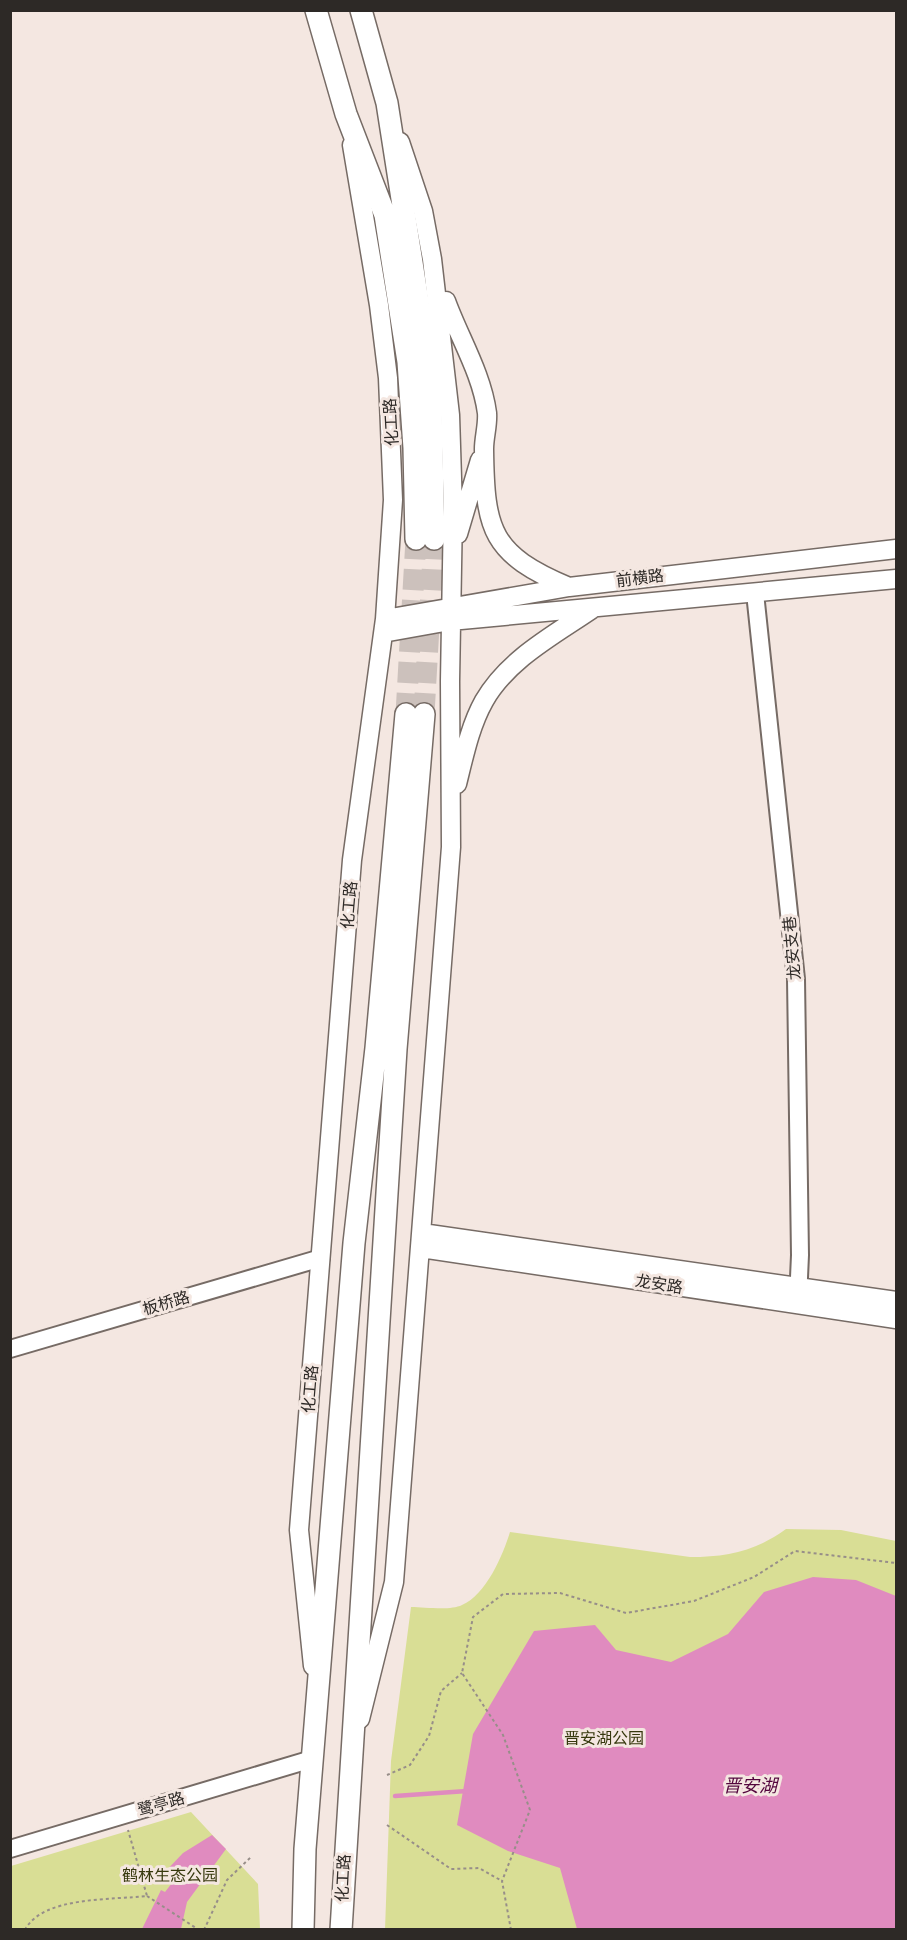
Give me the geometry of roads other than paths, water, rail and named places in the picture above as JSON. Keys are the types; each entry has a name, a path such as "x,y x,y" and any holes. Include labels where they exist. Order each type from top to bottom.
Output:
{"highway":[{"name":"化工路","path":"316,10 346,114 385,215 395,270 412,405 425,539 434,447 427,359 387,104 361,10"},
{"name":"化工路","path":"303,1929 312,1759 354,1243 415,714 340,1929"}],"main road":[{"path":"351,1759 394,1582 448,917 452,806 453,553 450,415 432,259 423,211 387,104"},
{"name":"化工路","path":"317,1699 299,1530 352,860 384,626 393,500 388,378 379,304 346,114"},
{"path":"432,259 458,335 478,380 487,414 484,448 488,509 495,536 534,572 569,587"},
{"path":"453,553 484,448"},
{"name":"前横路","path":"384,626 569,587 897,549"},
{"name":"前横路","path":"451,613 595,607 897,579"},
{"path":"452,806 477,716 493,686 534,648 595,607"},
{"name":"龙安路","path":"422,1241 798,1297 897,1319"},
{"name":"龙安路","path":"798,1297 897,1301"}],"street":[{"name":"龙安支巷","path":"755,592 796,979 798,1297"},
{"name":"板桥路","path":"10,1349 321,1258"},
{"name":"鹭亭路","path":"10,1850 312,1759"}],"water":[{"name":"晋安湖","path":"813,1577 856,1580 896,1596 896,1929 577,1929 560,1868 508,1851 457,1825 473,1734 534,1631 595,1625 616,1650 671,1662 728,1634 764,1592"},
{"path":"212,1835 226,1849 187,1902 181,1929 142,1929 161,1890 165,1892 172,1883 162,1875 183,1853"}],"waterway":[{"path":"395,1796 467,1791"}],"tunnel":[{"path":"406,714 416,539"},
{"path":"424,714 434,539"}],"park label":[{"name":"晋安湖公园","path":"604,1738"},
{"name":"鹤林生态公园","path":"170,1875"}]}
